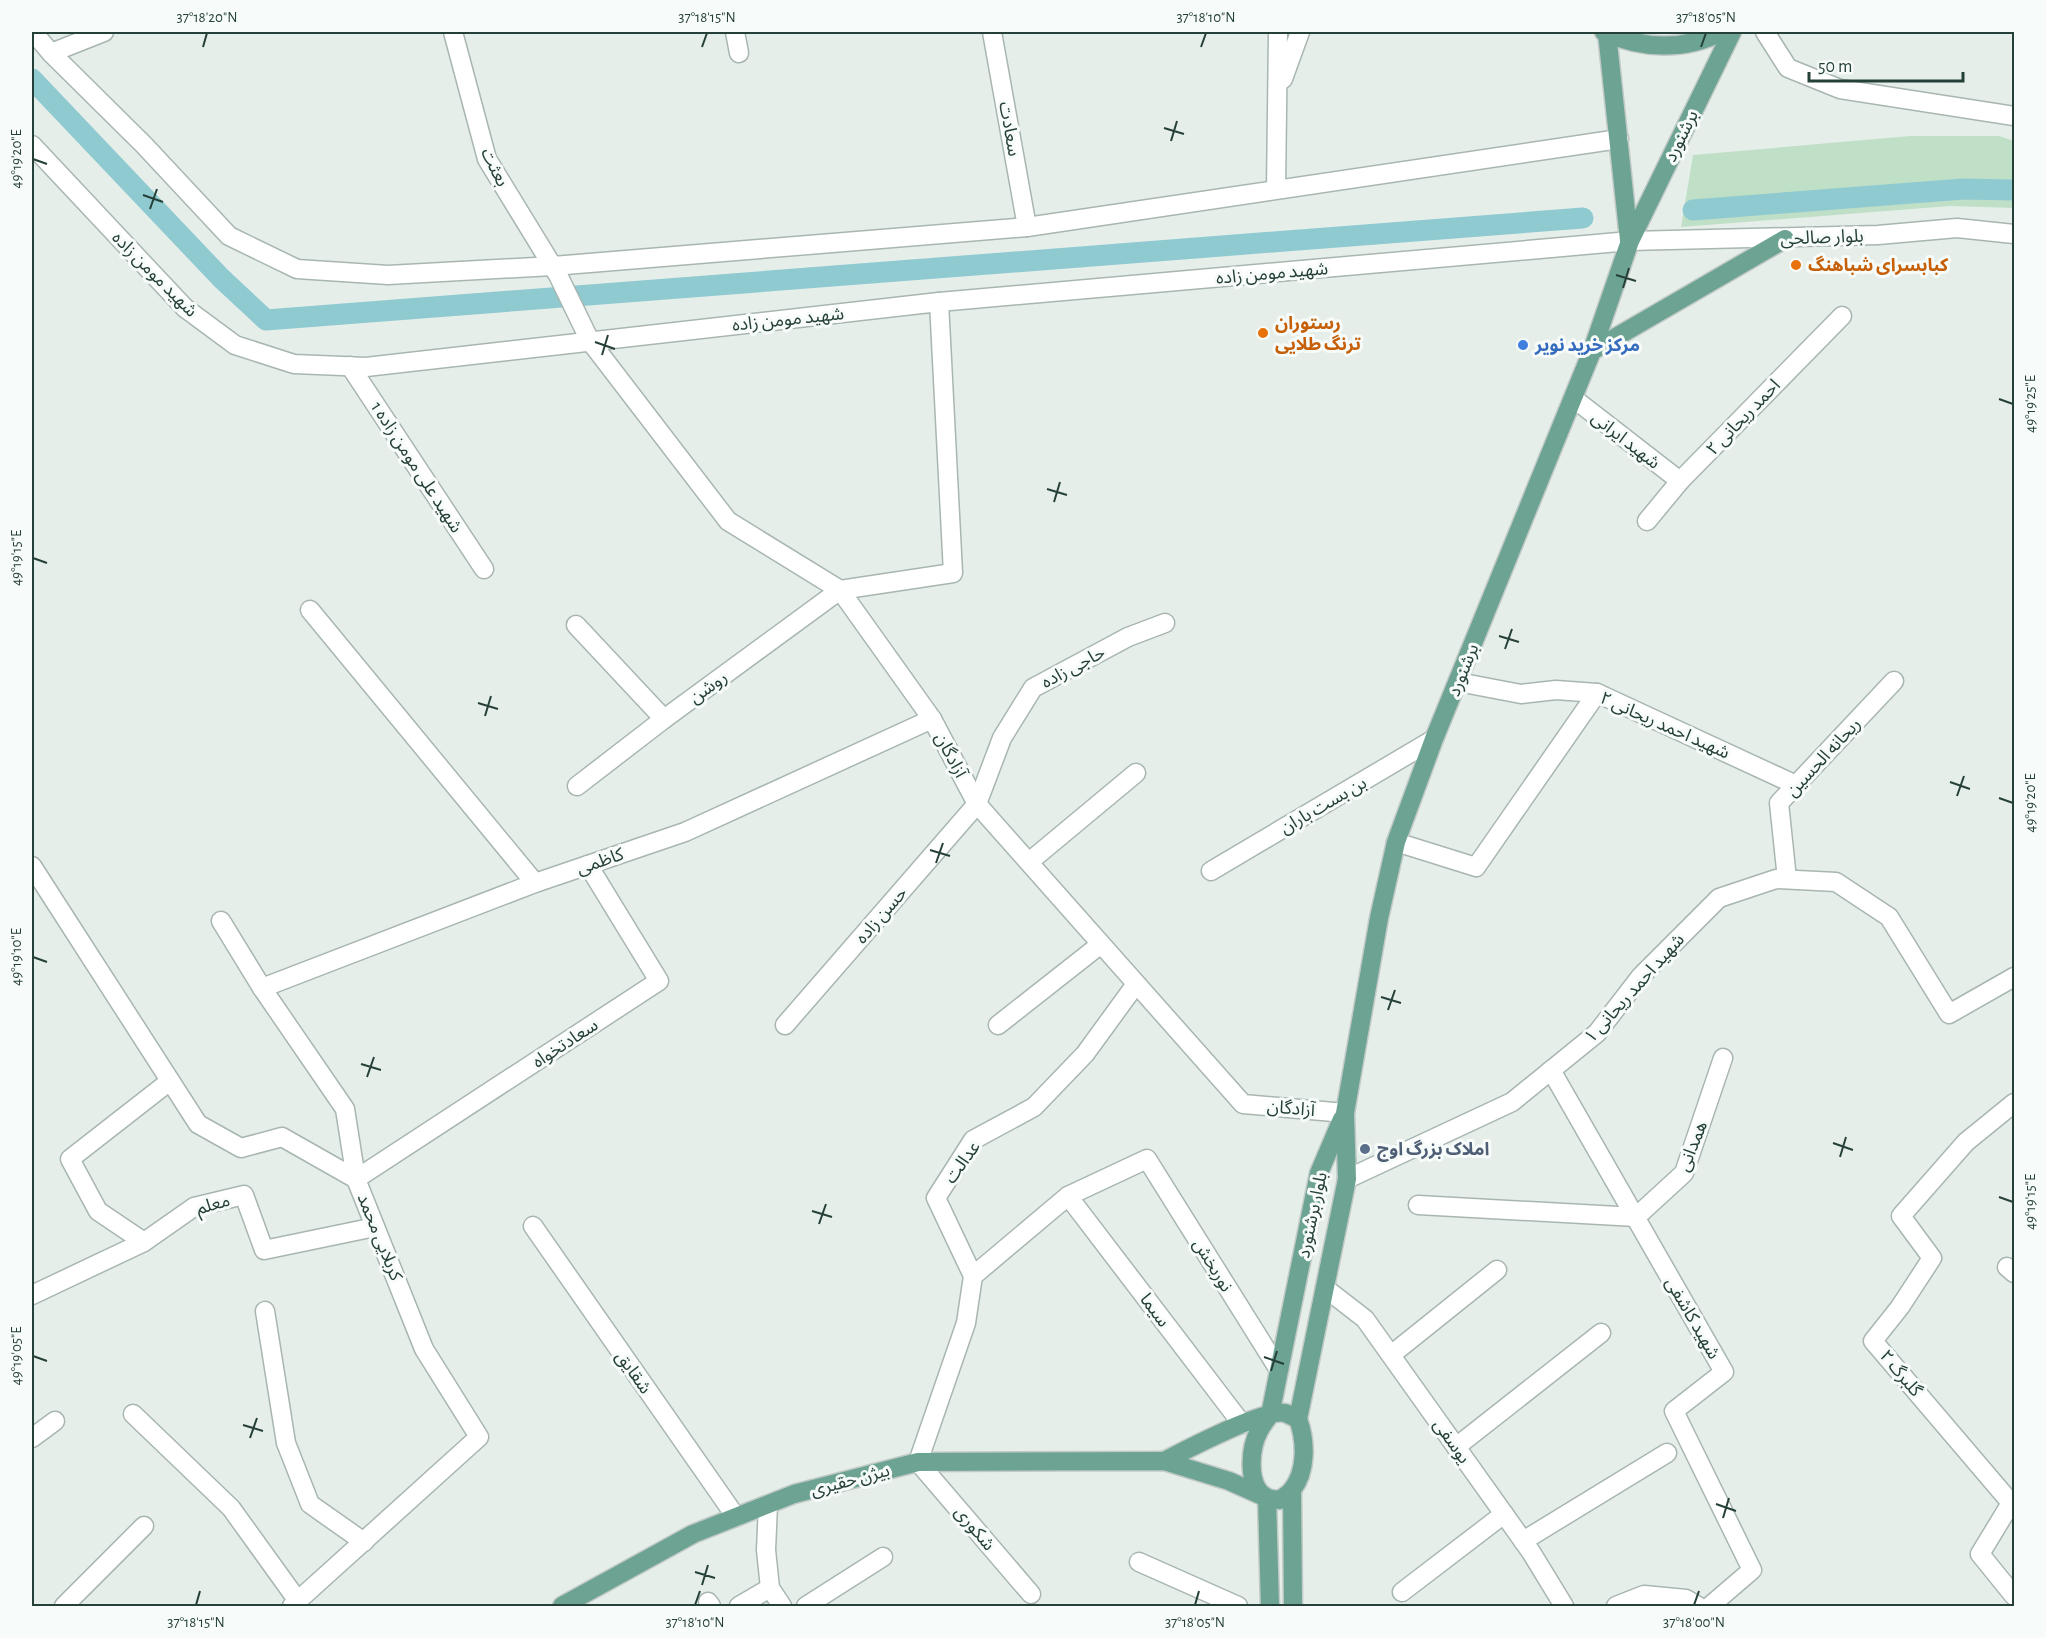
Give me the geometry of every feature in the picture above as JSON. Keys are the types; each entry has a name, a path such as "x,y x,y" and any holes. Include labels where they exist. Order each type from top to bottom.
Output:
{"main road":[{"path":"1606,32 1632,42 1659,46 1686,44 1712,37 1721,32"},
{"name":"برشنورد","path":"1606,32 1630,241"},
{"name":"برشنورد","path":"1345,1113 1379,918 1396,842 1434,740 1592,351 1630,241 1732,32"},
{"path":"1592,351 1785,239"},
{"name":"بلوار برشنورد","path":"1298,1419 1347,1179 1345,1113"},
{"name":"بلوار برشنورد","path":"1269,1415 1319,1173 1345,1113"},
{"path":"1284,1413 1298,1419 1304,1434 1304,1453 1300,1473 1292,1490 1280,1500 1267,1498 1229,1480 1164,1461 1242,1424 1269,1415 1284,1413"},
{"path":"1269,1415 1258,1432 1253,1452 1252,1475 1258,1490 1267,1498 1270,1606"},
{"name":"بیژن حقیری","path":"562,1606 693,1534 794,1494 918,1462 1164,1461"},
{"path":"1292,1490 1293,1606"}],"street":[{"path":"33,32 229,236 297,269 388,275 553,266 1027,227 1619,139"},
{"path":"51,53 104,32"},
{"name":"بعثت","path":"453,32 487,159 553,266 578,316"},
{"path":"735,32 739,53"},
{"name":"سعادت","path":"992,32 1027,227"},
{"path":"1276,189 1278,32"},
{"path":"1278,95 1300,32"},
{"path":"1765,32 1788,68 1840,89 2014,116"},
{"name":"شهید مومن زاده","path":"32,145 185,308 235,345 294,364 366,367 939,302 1630,241"},
{"name":"بلوار صالحی","path":"1630,241 1785,239 1878,235 1957,228 2014,234"},
{"path":"840,590 953,573 939,302"},
{"name":"آزادگان","path":"578,316 590,341 728,521 840,590 932,719 977,804 1243,1104 1345,1113"},
{"name":"احمد ریحانی ۲","path":"1647,521 1680,481 1842,316"},
{"name":"شهید علی مومن زاده 1","path":"350,366 484,569"},
{"name":"شهید ایرانی","path":"1573,398 1680,481"},
{"name":"روشن","path":"577,786 840,590"},
{"path":"310,610 535,883"},
{"name":"حاجی زاده","path":"977,804 1002,738 1033,688 1128,637 1165,623"},
{"path":"576,625 664,720"},
{"name":"ریحانه الحسین","path":"1787,879 1779,803 1894,681"},
{"name":"شهید احمد ریحانی ۲","path":"1458,682 1521,694 1556,690 1596,693 1796,785"},
{"path":"1396,842 1476,867 1596,693"},
{"name":"کاظمی","path":"262,988 535,883 685,832 932,719"},
{"name":"بن بست باران","path":"1211,871 1434,740"},
{"path":"1029,862 1136,772"},
{"name":"حسن زاده","path":"785,1025 977,804"},
{"name":"سعادتخواه","path":"356,1179 659,981 588,865"},
{"name":"کربلایی محمد","path":"32,866 198,1124 241,1148 282,1137 356,1179 424,1349 479,1437 295,1604"},
{"name":"شهید احمد ریحانی ۱","path":"1347,1179 1512,1102 1597,1033 1641,976 1719,898 1776,879 1836,882 1889,917 1949,1014 2014,977"},
{"path":"222,921 262,988 345,1109 356,1179"},
{"path":"998,1025 1101,944"},
{"name":"عدالت","path":"973,1276 936,1198 973,1140 1034,1107 1085,1054 1136,984"},
{"name":"همدانی","path":"1636,1218 1684,1173 1723,1058"},
{"name":"شهید کاشفی","path":"1551,1070 1724,1372 1674,1411 1752,1570 1710,1606"},
{"path":"144,1242 98,1211 70,1159 170,1081"},
{"name":"گلبرگ ۲","path":"2014,1103 1966,1142 1901,1216 1932,1258 1900,1307 1873,1341 2011,1503 1980,1554 2014,1596"},
{"name":"نوربخش","path":"1068,1196 1147,1160 1279,1370"},
{"name":"معلم","path":"32,1295 144,1242 194,1208 244,1195 264,1250 375,1227"},
{"path":"918,1462 966,1323 973,1276 1068,1196"},
{"name":"سیما","path":"1068,1196 1242,1424"},
{"path":"1418,1205 1636,1218"},
{"name":"شقایق","path":"532,1226 736,1517"},
{"path":"1391,1355 1497,1270"},
{"name":"یوسفی","path":"1324,1288 1365,1319 1523,1541 1564,1606"},
{"path":"265,1311 286,1443 309,1504 364,1542"},
{"path":"1456,1447 1601,1333"},
{"path":"133,1414 231,1508 295,1604"},
{"path":"32,1438 55,1421"},
{"path":"1523,1541 1667,1454"},
{"name":"شکوری","path":"918,1462 1031,1594"},
{"path":"768,1505 766,1550 770,1588 782,1606"},
{"path":"1402,1592 1504,1514"},
{"path":"64,1606 144,1526"},
{"path":"806,1606 884,1557"},
{"path":"1139,1562 1238,1606"},
{"path":"739,1606 770,1588"},
{"path":"1616,1606 1644,1595 1686,1599 1698,1606"}],"green space":[{"path":"1910,136 1999,136 2014,141 2014,208 1950,206 1681,227 1693,155"}],"waterway":[{"path":"32,79 221,278 266,320 1583,218"},
{"path":"1693,210 1963,189 2014,190"}],"place":[{"name":"کبابسرای شباهنگ","path":"1796,265"},
{"name":"رستوران ترنگ طلایی","path":"1263,333"},
{"name":"مرکز خرید نویر","path":"1523,345"},
{"name":"املاک بزرگ اوج","path":"1365,1149"}]}
